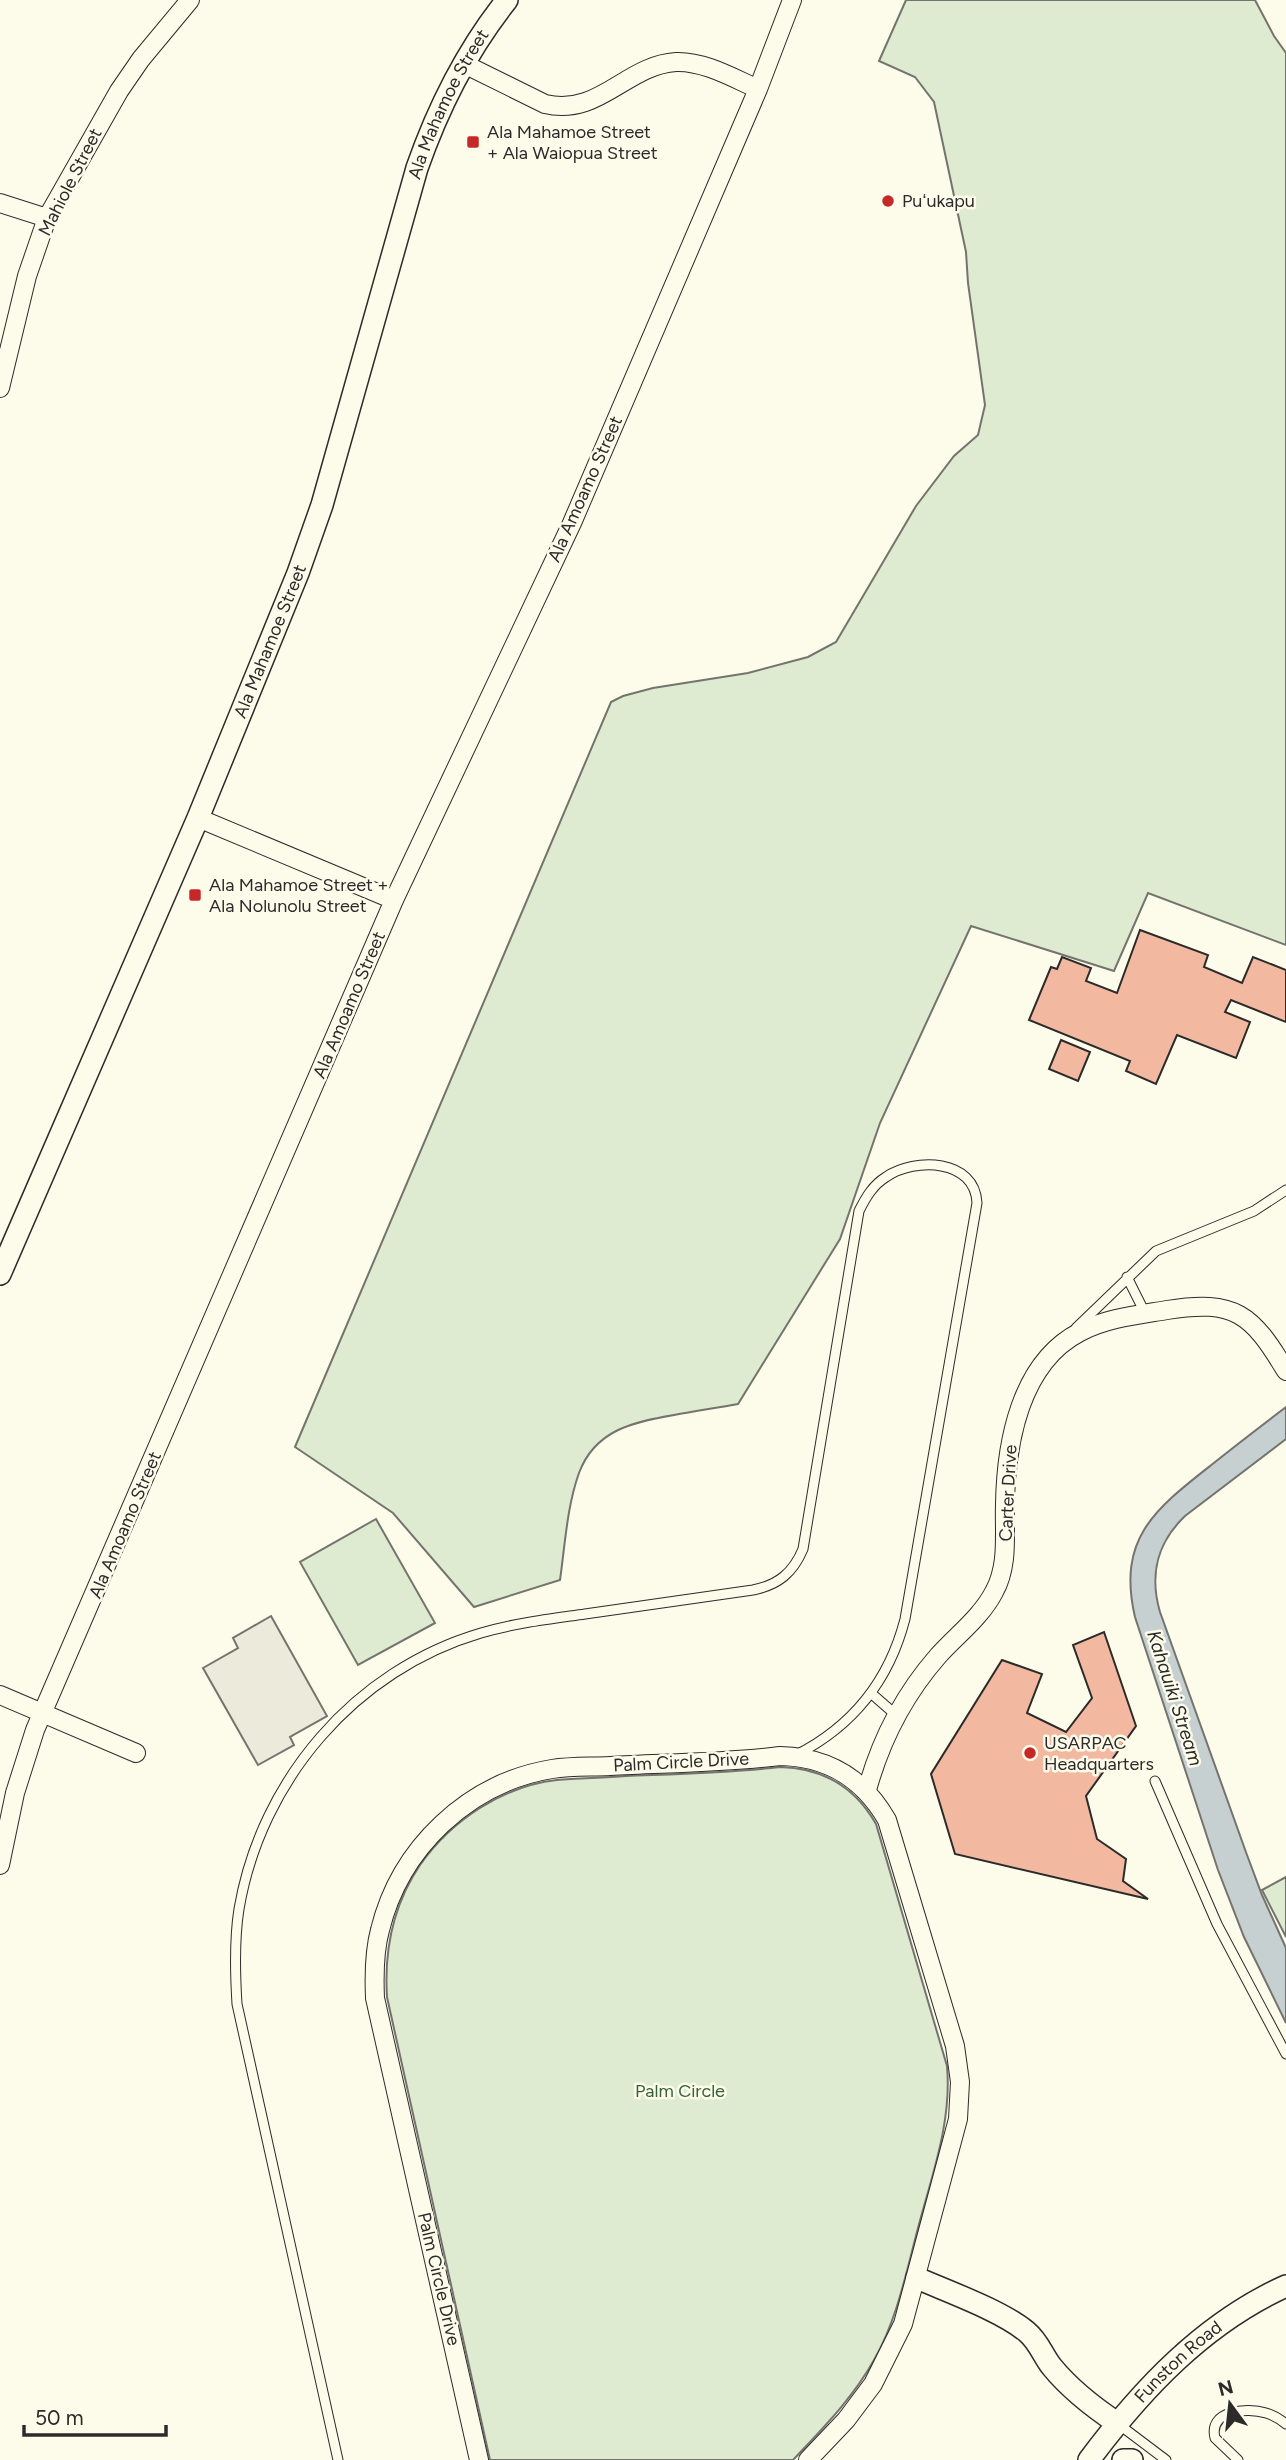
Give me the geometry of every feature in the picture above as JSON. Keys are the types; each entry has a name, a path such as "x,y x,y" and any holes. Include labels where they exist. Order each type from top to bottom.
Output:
{"street":[{"name":"Mahiole Street","path":"0,388 27,276 47,218 119,92 149,48 190,0"},
{"name":"Ala Mahamoe Street","path":"0,1273 198,818 298,573 321,505 417,168 440,109 480,37 508,0"},
{"name":"Ala Amoamo Street","path":"0,1865 20,1773 35,1730 394,900 572,523 758,89 792,0"},
{"path":"464,64 535,100 556,107 580,106 653,68 675,62 705,67 758,89"},
{"path":"0,203 47,218"},
{"path":"198,818 394,900"},
{"name":"Carter Drive","path":"867,1790 884,1739 896,1715 924,1672 960,1635 994,1592 1004,1560 1006,1469 1016,1420 1035,1378 1046,1360 1060,1345 1079,1332 1100,1324 1145,1314 1198,1306 1226,1309 1252,1323 1263,1334 1286,1371"},
{"path":"0,1695 136,1752"},
{"name":"Palm Circle Drive","path":"479,2460 375,1998 379,1931 394,1888 405,1868 433,1831 468,1802 509,1781 554,1769 795,1756 838,1769 867,1790 883,1812 893,1836 958,2064 960,2101 958,2119 903,2324 879,2374 860,2402 808,2460"},
{"path":"917,2278 984,2307 1025,2330 1068,2386 1117,2423"},
{"name":"Funston Road","path":"1089,2460 1117,2423 1192,2345 1242,2308 1286,2286"},
{"path":"1123,2460 1132,2460"}],"lane":[{"path":"338,2460 237,2004 236,1941 239,1910 254,1849 266,1820 296,1768 333,1723 376,1685 426,1655 461,1639 507,1626 753,1590 785,1576 793,1568 803,1549 859,1211 873,1188 893,1172 918,1165 936,1165 964,1174 975,1189 977,1203 905,1619 892,1658 872,1694 859,1710 829,1736 795,1756"},
{"path":"1060,1345 1156,1251 1254,1211 1286,1190"},
{"path":"1127,1277 1145,1314"},
{"path":"872,1694 896,1715"},
{"path":"1155,1781 1217,1924 1286,2054"},
{"path":"1238,2460 1215,2438 1214,2427 1219,2418 1236,2411 1256,2411 1267,2413 1286,2424"},
{"path":"1117,2423 1166,2460"}],"green space":[{"path":"906,0 1255,0 1286,53 1286,945 1148,893 1114,971 971,926 880,1123 840,1239 738,1404 644,1421 617,1430 605,1438 586,1458 579,1473 567,1526 560,1580 474,1607 393,1513 295,1447 611,702 653,688 748,673 808,657 836,642 916,506 954,456 978,435 985,405 966,252 934,102 915,77 879,61"},
{"path":"376,1519 435,1623 358,1665 300,1562"},
{"name":"Palm Circle","path":"780,1767 810,1771 836,1782 858,1800 876,1824 947,2066 947,2107 940,2148 889,2329 857,2387 837,2413 793,2460 490,2460 387,1997 389,1945 403,1896 420,1865 462,1820 517,1790 557,1780"},
{"path":"1286,1877 1286,1937 1262,1890"}],"shaded area":[{"path":"271,1616 327,1716 290,1737 294,1745 258,1765 203,1668 238,1648 233,1638"}],"water":[{"name":"Kahauiki Stream","path":"1286,1407 1286,1439 1175,1526 1162,1548 1155,1585 1160,1612 1247,1855 1286,1948 1286,2023 1244,1937 1218,1870 1135,1617 1131,1567 1136,1547 1145,1529 1172,1497"}],"building":[{"path":"1140,930 1208,955 1204,967 1242,983 1253,957 1286,970 1286,1022 1231,1000 1225,1012 1250,1022 1236,1058 1177,1035 1156,1084 1126,1071 1130,1061 1029,1020 1051,967 1057,969 1062,957 1091,968 1086,981 1117,993"},
{"path":"1061,1040 1090,1052 1078,1081 1049,1069"},
{"name":"USARPAC Headquarters","path":"1104,1632 1136,1726 1086,1796 1097,1839 1126,1859 1123,1881 1148,1899 955,1854 931,1774 1002,1660 1042,1674 1027,1713 1066,1732 1092,1698 1073,1645"}],"place":[{"name":"Ala Mahamoe Street + Ala Waiopua Street","path":"473,142"},
{"name":"Puʻukapu","path":"888,201"},
{"name":"Ala Mahamoe Street + Ala Nolunolu Street","path":"195,895"},
{"name":"USARPAC Headquarters","path":"1030,1753"}]}
